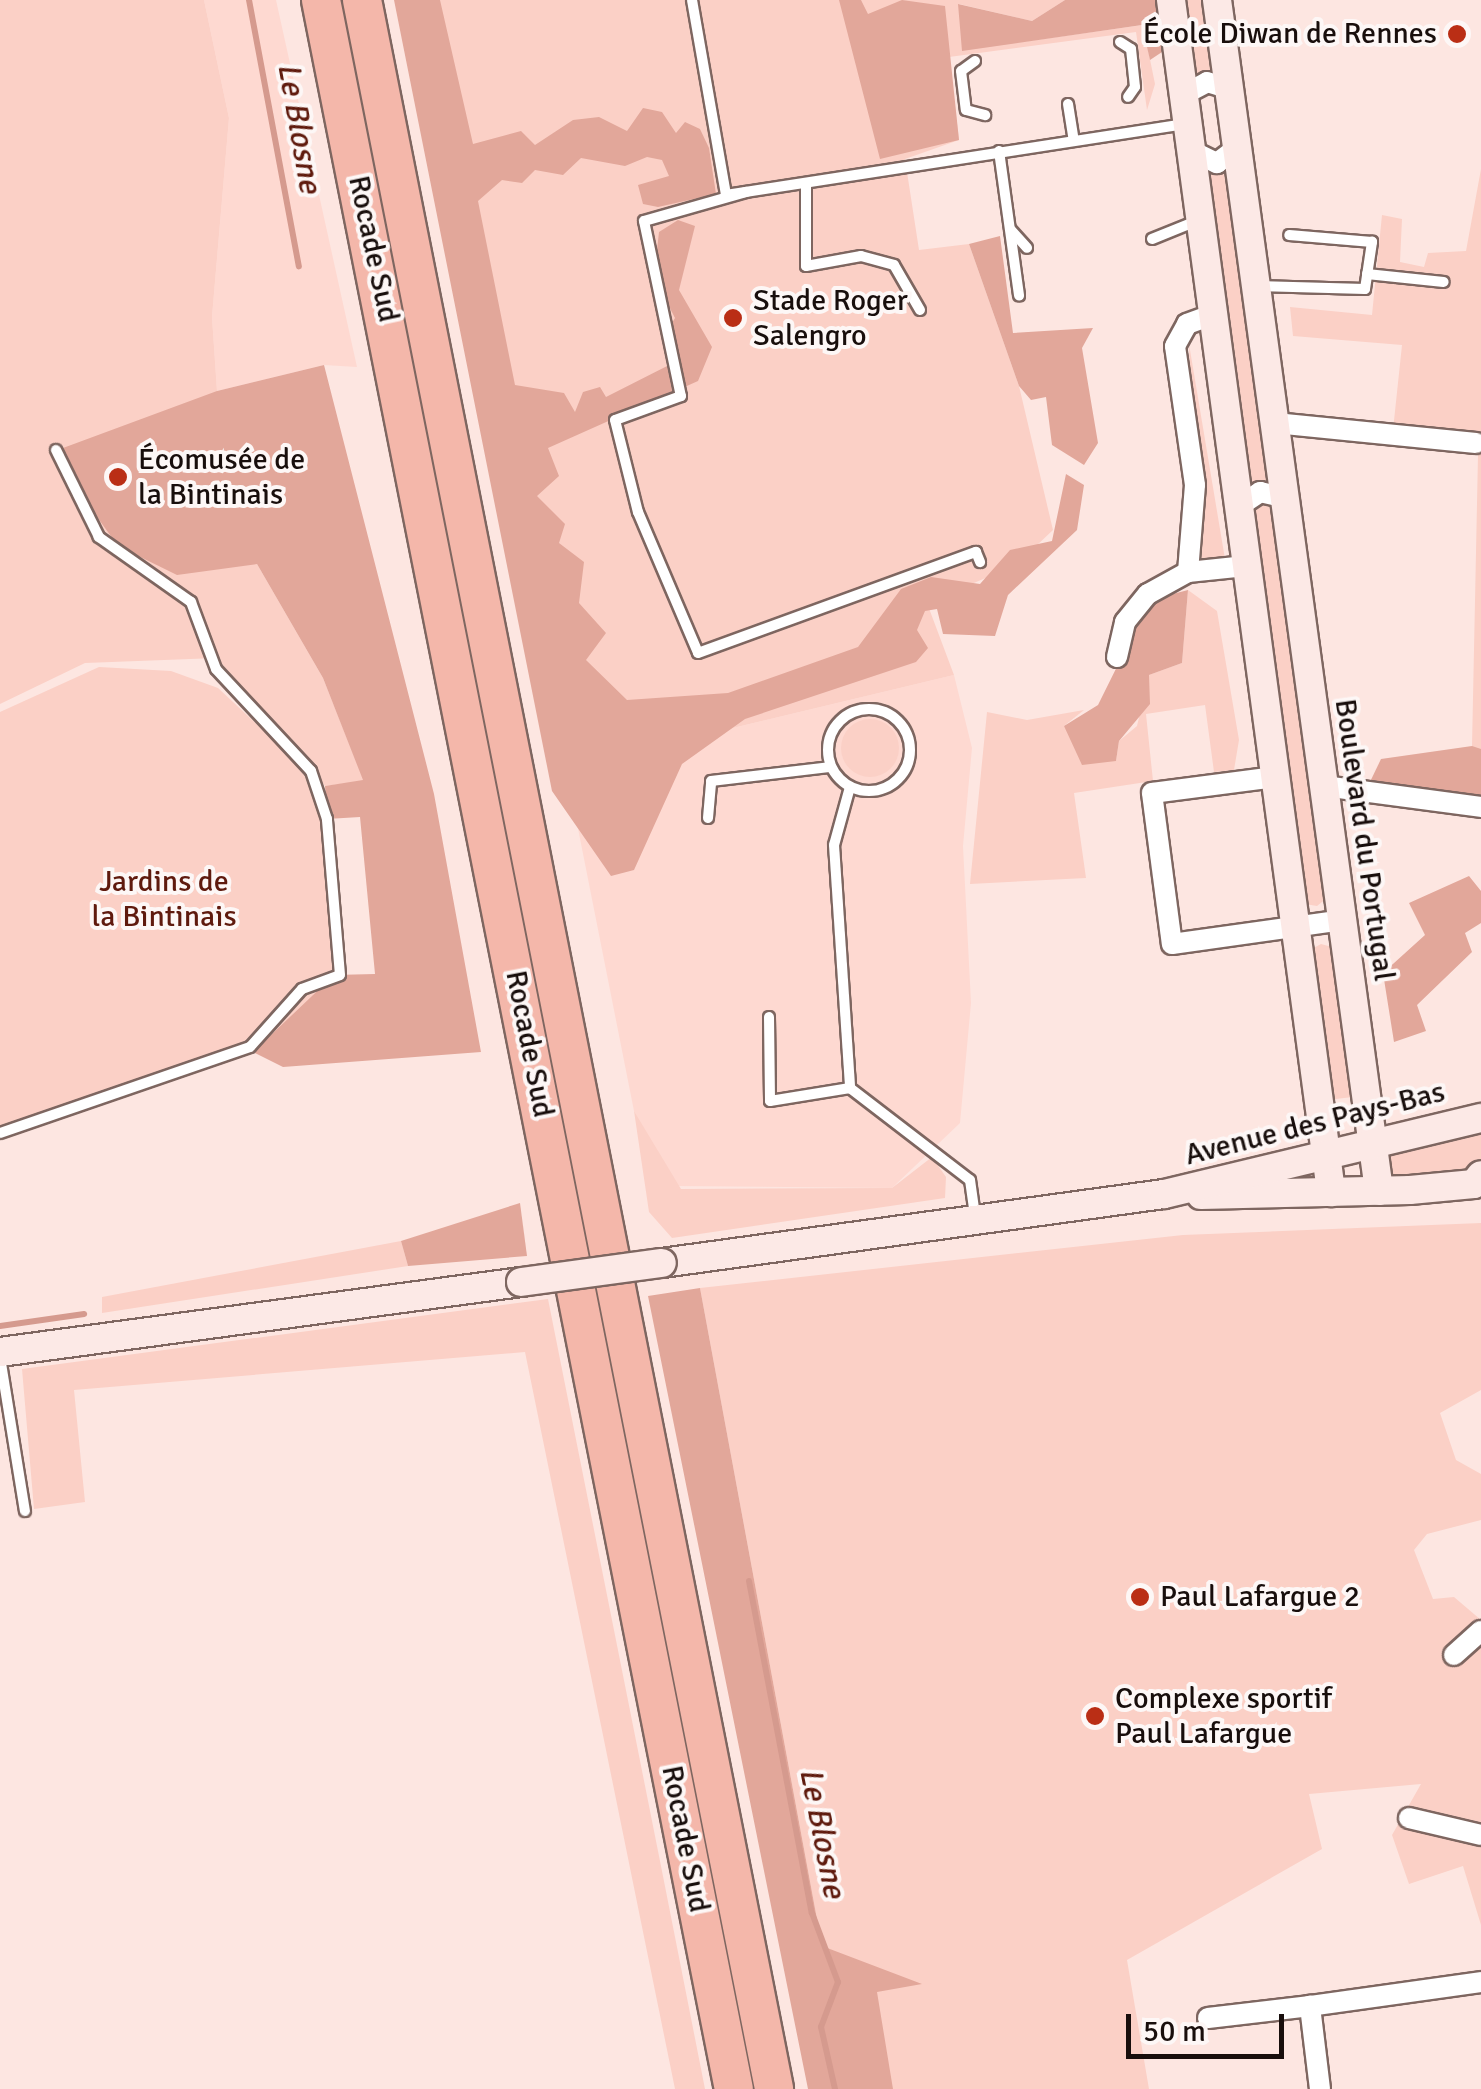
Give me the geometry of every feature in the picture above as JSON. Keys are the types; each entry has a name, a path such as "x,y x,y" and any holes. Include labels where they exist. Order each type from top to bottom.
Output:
{"highway":[{"name":"Rocade Sud","path":"321,0 734,2089"},
{"name":"Rocade Sud","path":"362,0 774,2089"}],"street":[{"path":"1171,0 1331,1192"},
{"name":"Boulevard du Portugal","path":"1217,0 1378,1191"},
{"path":"1183,95 1207,82 1230,89"},
{"path":"1189,137 1217,163 1238,147"},
{"path":"1188,572 1195,485 1175,346 1187,324 1212,315"},
{"path":"1275,424 1476,443"},
{"path":"1238,507 1260,492 1285,498"},
{"path":"1117,656 1125,622 1148,594 1188,572 1246,566"},
{"path":"1275,777 1152,793 1172,944 1342,920"},
{"path":"1324,786 1481,808"},
{"name":"Avenue des Pays-Bas","path":"0,1355 1164,1194 1325,1149 1481,1118"},
{"name":"Avenue des Pays-Bas","path":"1164,1194 1378,1191 1474,1184 1481,1175"},
{"path":"1454,1655 1481,1631"},
{"path":"1409,1818 1481,1834"},
{"path":"1208,2018 1481,1982"},
{"path":"1310,2006 1320,2089"}],"lane":[{"path":"692,0 726,194 1074,140 1189,137"},
{"path":"1120,42 1130,50 1136,87 1128,97"},
{"path":"975,61 961,71 966,110 985,116"},
{"path":"1068,104 1074,140"},
{"path":"999,151 1020,296"},
{"path":"806,184 806,266 861,256 894,264 920,310"},
{"path":"746,192 644,221 680,396 615,420 638,512 698,654 976,552 980,562"},
{"path":"1152,239 1200,220"},
{"path":"1010,229 1026,248"},
{"path":"1257,286 1365,289 1372,242 1289,235"},
{"path":"1367,274 1444,282"},
{"path":"0,1133 250,1047 302,988 340,976 327,820 311,770 216,669 191,602 98,538 56,450"},
{"path":"882,710 903,727 911,753 900,778 876,792 850,787 831,767 829,740 843,718 882,710"},
{"path":"708,818 711,781 831,767"},
{"path":"850,787 834,845 850,1088"},
{"path":"769,1016 770,1101 850,1088 970,1180 976,1220"},
{"path":"0,1355 25,1510"}],"shaded area":[{"path":"204,0 276,0 357,367 324,365 217,391 212,317 229,118"},
{"path":"394,0 440,0 473,144 521,131 535,145 573,120 599,117 627,131 643,108 662,112 676,133 685,122 700,129 709,148 716,194 658,207 643,204 638,185 669,176 662,160 647,157 625,166 581,158 563,175 535,170 522,183 502,180 478,201 515,385 564,393 575,412 583,392 600,387 606,397 677,361 666,333 675,318 654,277 659,232 678,220 695,226 679,290 712,347 698,381 548,448 559,476 537,496 565,524 559,543 584,562 579,603 606,633 586,660 627,700 728,693 858,647 901,589 931,577 980,584 1010,550 1052,541 1066,474 1084,485 1077,530 1008,595 995,636 943,634 937,609 925,611 917,630 928,648 916,662 745,719 682,764 634,870 611,876 552,791"},
{"path":"839,0 861,0 868,14 902,0 945,6 959,140 880,159"},
{"path":"1065,0 1160,0 1165,50 1150,60 1142,25 962,51 958,4 1032,21"},
{"path":"1000,236 1013,333 1093,328 1082,348 1098,443 1084,465 1052,445 1046,397 1031,400 1019,386 969,244"},
{"path":"324,365 434,794 481,1052 283,1067 253,1052 334,975 375,974 360,817 327,819 325,786 363,780 323,678 257,564 177,575 118,546 69,478 63,448 217,391"},
{"path":"1188,590 1182,663 1149,675 1150,704 1119,741 1116,761 1082,765 1064,726 1098,705 1150,600"},
{"path":"954,675 972,748 963,846 971,1003 960,1123 892,1188 672,1186 634,1111 566,768"},
{"path":"1472,746 1481,749 1481,800 1369,784 1381,759"},
{"path":"1469,876 1481,891 1481,923 1465,933 1472,952 1417,1005 1426,1031 1394,1042 1383,973 1425,935 1409,903"},
{"path":"520,1203 527,1256 408,1266 401,1241"},
{"path":"700,1288 822,1946 922,1984 877,1992 893,2089 808,2089 648,1296"}],"green space":[{"name":"Écomusée de la Bintinais","path":"0,0 204,0 229,118 212,317 217,391 257,564 323,678 364,781 325,786 217,658 85,663 0,704"},
{"name":"Stade Roger Salengro","path":"404,0 1065,0 1032,21 959,4 963,50 1143,25 1155,84 1147,110 1136,32 949,57 959,140 905,159 919,250 969,244 1019,386 1053,530 1016,565 927,603 954,675 566,768"},
{"path":"1179,0 1210,0 1220,71 1193,81"},
{"path":"1227,166 1275,483 1248,491 1203,168"},
{"path":"1481,169 1481,806 1472,746 1478,455 1470,432 1393,430 1402,345 1293,336 1290,307 1372,315 1382,215 1402,219 1400,262 1424,267 1428,253 1466,251"},
{"path":"1189,344 1225,559 1203,562 1195,554"},
{"path":"1272,500 1327,898 1317,906 1305,904 1250,503"},
{"path":"1188,590 1217,611 1239,740 1234,770 1214,772 1205,705 1146,714 1153,781 1074,793 1086,878 970,884 987,712 1027,720 1084,710 1064,726 1083,750 1116,761 1119,741 1137,726 1149,675 1182,663"},
{"name":"Jardins de la Bintinais","path":"99,667 171,671 218,688 308,772 322,824 334,975 253,1052 0,1138 0,712"},
{"path":"870,719 890,728 899,748 890,768 870,777 850,768 841,748 850,728"},
{"path":"1321,944 1332,947 1353,1097 1327,1100 1310,950"},
{"path":"634,1111 681,1189 892,1188 932,1157 946,1177 945,1198 672,1238 649,1212"},
{"path":"1481,1130 1481,1177 1391,1178 1391,1153"},
{"name":"Complexe sportif Paul Lafargue","path":"1481,1223 1481,1390 1440,1413 1456,1460 1481,1474 1481,1520 1427,1534 1414,1550 1433,1599 1454,1597 1481,1620 1481,1925 1463,1866 1409,1884 1392,1835 1421,1784 1309,1794 1322,1849 1127,1960 1149,2089 859,2089 831,1950 822,1946 700,1288 1183,1235"},
{"path":"401,1241 408,1266 102,1313 102,1297"},
{"path":"548,1299 705,2089 675,2089 525,1352 74,1390 85,1502 34,1509 22,1369"}],"waterway":[{"name":"Le Blosne","path":"249,0 299,266"},
{"path":"0,1326 84,1314"},
{"name":"Le Blosne","path":"749,1581 812,1913 838,1982 821,2027 835,2089"}],"place":[{"name":"École Diwan de Rennes","path":"1457,34"},
{"name":"Stade Roger Salengro","path":"733,318"},
{"name":"Écomusée de la Bintinais","path":"118,477"},
{"name":"Paul Lafargue 2","path":"1140,1597"},
{"name":"Complexe sportif Paul Lafargue","path":"1095,1716"}]}
